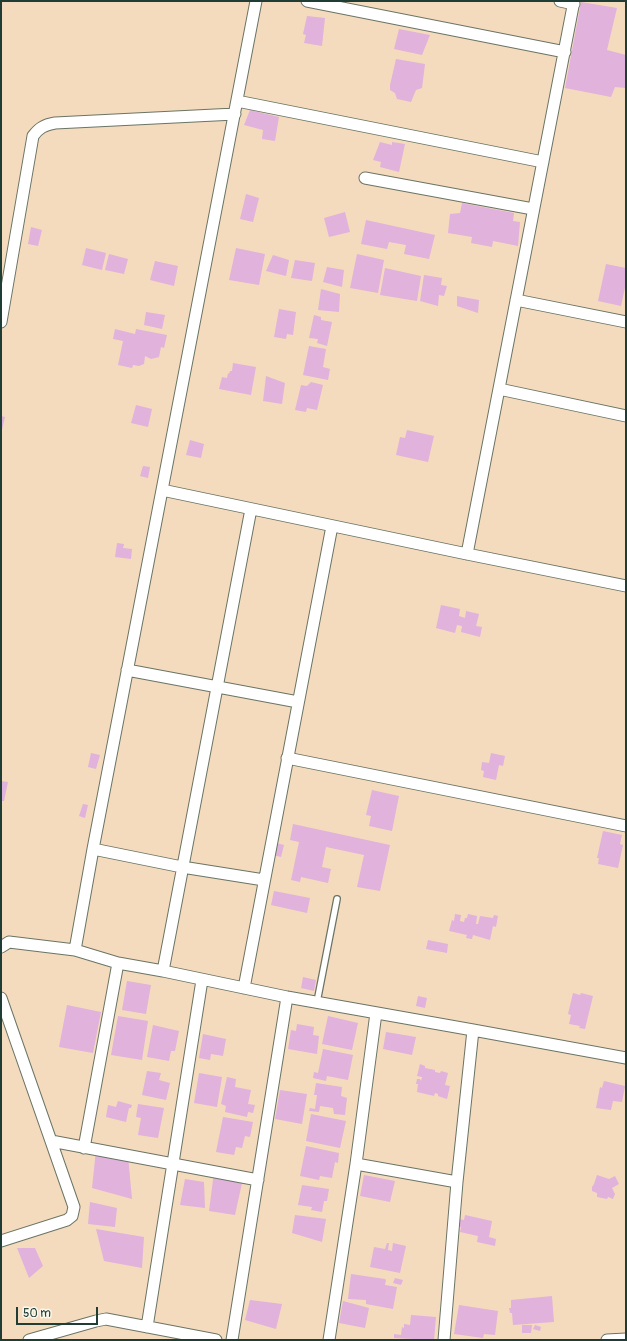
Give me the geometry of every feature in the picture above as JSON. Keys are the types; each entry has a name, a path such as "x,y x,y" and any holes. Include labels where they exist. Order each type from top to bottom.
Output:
{"street":[{"path":"75,950 93,849 256,1"},
{"path":"307,1 565,52"},
{"path":"467,554 574,2 560,1"},
{"path":"237,101 543,162"},
{"path":"1,322 33,136 39,129 45,124 55,123 234,114"},
{"path":"365,178 533,209"},
{"path":"516,300 626,322"},
{"path":"499,389 626,416"},
{"path":"162,490 626,586"},
{"path":"163,971 251,509"},
{"path":"244,988 332,526"},
{"path":"128,670 298,702"},
{"path":"287,758 626,826"},
{"path":"93,849 182,867 264,880"},
{"path":"1,947 9,942 75,950 118,963 287,997 626,1058"},
{"path":"84,1148 118,963"},
{"path":"147,1327 202,980"},
{"path":"232,1340 287,997"},
{"path":"1,998 74,1207 72,1216 67,1220 1,1241"},
{"path":"329,1340 356,1164 376,1013"},
{"path":"444,1340 457,1182 473,1030"},
{"path":"51,1141 258,1180"},
{"path":"356,1164 457,1182"},
{"path":"29,1340 62,1335 106,1319 216,1340"},
{"path":"607,1340 626,1339"}],"lane":[{"path":"317,1002 337,899"}],"building":[{"path":"581,2 617,8 607,50 626,55 626,88 615,87 611,97 565,88"},
{"path":"307,16 325,18 322,46 304,43 306,35 303,34"},
{"path":"399,29 430,35 422,55 394,49"},
{"path":"396,59 425,64 422,88 416,90 411,102 397,99 395,93 390,90"},
{"path":"250,110 279,117 275,141 262,139 263,130 244,125"},
{"path":"380,142 392,145 392,142 405,144 399,172 380,167 381,162 373,160"},
{"path":"246,194 259,198 253,222 240,219"},
{"path":"462,203 514,213 513,221 520,222 518,246 493,241 492,247 471,243 472,237 448,233 450,214 460,213"},
{"path":"345,212 350,232 329,237 324,218"},
{"path":"366,220 435,235 429,259 404,254 406,245 389,242 387,249 361,244"},
{"path":"31,227 42,230 38,246 28,244"},
{"path":"86,248 106,253 102,270 82,265"},
{"path":"236,248 265,254 259,285 229,280"},
{"path":"109,254 128,259 124,274 105,270"},
{"path":"357,254 384,260 378,293 350,288"},
{"path":"273,255 289,260 286,276 266,271"},
{"path":"295,260 315,263 312,281 291,278"},
{"path":"155,261 178,266 174,286 150,280"},
{"path":"606,264 626,268 626,283 621,306 598,301"},
{"path":"327,267 344,270 342,287 323,282"},
{"path":"385,268 421,276 417,301 380,295"},
{"path":"424,275 442,278 441,285 447,286 444,296 439,295 438,306 420,301"},
{"path":"321,289 340,294 339,312 318,310"},
{"path":"457,296 479,300 478,313 457,306"},
{"path":"279,309 296,312 293,335 287,334 286,339 274,337"},
{"path":"146,312 165,315 162,329 144,325"},
{"path":"314,315 321,317 321,320 332,322 327,346 317,343 318,339 309,338"},
{"path":"115,329 135,334 136,329 167,335 164,348 161,347 159,357 151,359 145,356 144,364 139,366 133,365 132,368 118,365 123,341 113,339"},
{"path":"309,346 326,349 323,367 330,369 328,380 303,375"},
{"path":"233,363 256,367 251,395 219,389 222,377 227,378 228,373 229,374 230,371 232,371"},
{"path":"266,376 285,383 282,404 263,401"},
{"path":"311,382 323,385 317,410 307,408 306,412 295,410 301,385 307,386"},
{"path":"136,405 152,409 148,427 131,423"},
{"path":"1,416 5,417 2,430 1,430"},
{"path":"407,430 434,436 428,462 396,455 400,437 405,438"},
{"path":"190,440 204,444 201,458 186,455"},
{"path":"143,466 150,467 148,478 140,476"},
{"path":"117,543 124,544 123,548 132,549 131,559 115,557"},
{"path":"441,605 460,609 459,616 465,618 466,611 479,614 476,626 482,627 480,637 461,632 462,626 457,625 455,633 436,628"},
{"path":"91,753 100,755 96,769 88,767"},
{"path":"491,753 505,756 503,766 499,765 496,780 483,777 484,771 481,770 482,762 489,763"},
{"path":"1,781 8,782 4,801 1,801"},
{"path":"372,790 399,796 392,831 369,826 371,816 366,815"},
{"path":"83,804 88,805 85,818 79,816"},
{"path":"293,824 390,845 380,891 357,887 364,855 326,847 322,867 331,869 328,883 301,877 300,882 291,880 299,842 290,840"},
{"path":"603,831 622,835 620,844 623,845 618,868 598,864 599,858 597,858"},
{"path":"276,843 284,845 281,857 273,855"},
{"path":"274,891 310,898 307,913 271,905"},
{"path":"455,914 461,915 460,921 464,922 468,914 477,916 476,924 478,924 480,916 493,918 494,915 498,916 496,927 493,926 490,940 473,935 472,939 466,938 467,935 449,931 452,920 454,921"},
{"path":"428,940 448,944 447,953 426,949"},
{"path":"303,977 316,980 314,991 301,988"},
{"path":"127,981 151,985 146,1014 122,1010"},
{"path":"573,993 593,996 585,1029 579,1028 580,1026 569,1024 571,1015 568,1014"},
{"path":"418,996 427,998 425,1008 416,1006"},
{"path":"67,1005 101,1012 93,1053 59,1047"},
{"path":"118,1016 148,1021 142,1060 111,1055"},
{"path":"328,1016 358,1023 352,1050 322,1044"},
{"path":"297,1024 314,1027 313,1035 319,1036 317,1054 288,1049 291,1030 296,1031"},
{"path":"153,1025 179,1031 175,1051 171,1051 169,1061 147,1057"},
{"path":"386,1032 416,1037 412,1055 383,1049"},
{"path":"203,1034 226,1039 223,1056 211,1054 210,1060 199,1058"},
{"path":"323,1049 353,1055 348,1080 327,1076 326,1081 313,1078 314,1072 318,1073"},
{"path":"420,1064 425,1066 425,1068 435,1070 435,1072 440,1073 441,1071 448,1073 445,1085 450,1086 447,1099 438,1096 438,1094 435,1093 434,1096 417,1092 417,1079 420,1079 421,1081 422,1077 417,1076"},
{"path":"147,1071 161,1073 159,1080 170,1083 166,1100 142,1095"},
{"path":"199,1073 222,1077 217,1107 194,1103"},
{"path":"227,1077 236,1079 235,1087 251,1090 248,1104 255,1105 253,1113 248,1112 247,1117 225,1112 226,1106 221,1104"},
{"path":"604,1081 625,1086 622,1102 613,1101 611,1110 596,1108 600,1087 602,1088"},
{"path":"316,1083 342,1087 341,1096 347,1098 345,1115 334,1114 333,1108 320,1106 319,1112 309,1111 310,1108 315,1109 317,1095 314,1095"},
{"path":"280,1090 307,1094 302,1124 275,1119"},
{"path":"118,1101 132,1105 131,1108 129,1108 126,1122 106,1117 108,1105 116,1107"},
{"path":"138,1104 164,1108 158,1138 138,1135 141,1118 136,1117"},
{"path":"311,1114 346,1121 340,1148 306,1141"},
{"path":"223,1117 253,1122 250,1137 245,1136 242,1148 236,1147 234,1155 216,1152"},
{"path":"306,1146 339,1153 338,1163 335,1162 332,1178 320,1176 319,1180 300,1176"},
{"path":"96,1150 128,1156 132,1199 92,1188"},
{"path":"214,1172 242,1183 235,1215 209,1211"},
{"path":"364,1175 395,1181 390,1202 360,1196"},
{"path":"597,1175 609,1179 615,1176 619,1184 612,1188 615,1194 613,1199 608,1197 607,1199 597,1197 597,1193 592,1191"},
{"path":"185,1179 204,1182 205,1208 180,1205"},
{"path":"302,1185 329,1189 327,1201 324,1201 322,1212 311,1210 312,1207 298,1205"},
{"path":"90,1202 117,1208 115,1227 88,1224"},
{"path":"295,1215 326,1219 322,1242 292,1233"},
{"path":"465,1215 492,1221 489,1237 496,1239 495,1246 477,1242 478,1236 460,1232 461,1227 457,1227 459,1219 464,1220"},
{"path":"96,1229 144,1237 142,1268 104,1261"},
{"path":"387,1243 389,1243 388,1250 392,1251 393,1243 406,1246 400,1273 370,1267 374,1247 385,1249"},
{"path":"17,1248 35,1248 43,1266 29,1278"},
{"path":"351,1274 385,1279 385,1285 397,1287 393,1309 366,1304 366,1300 348,1299"},
{"path":"395,1278 403,1280 401,1285 393,1283"},
{"path":"552,1296 554,1322 513,1325 512,1313 510,1313 509,1308 511,1308 511,1300"},
{"path":"250,1300 282,1304 276,1329 245,1320"},
{"path":"343,1301 369,1308 365,1328 339,1323"},
{"path":"459,1305 498,1311 495,1335 484,1334 483,1338 454,1334"},
{"path":"411,1315 436,1317 434,1340 394,1338 394,1334 401,1335 404,1324 410,1325"},
{"path":"522,1325 532,1325 531,1333 522,1333"},
{"path":"535,1325 541,1327 540,1331 533,1329"}]}
